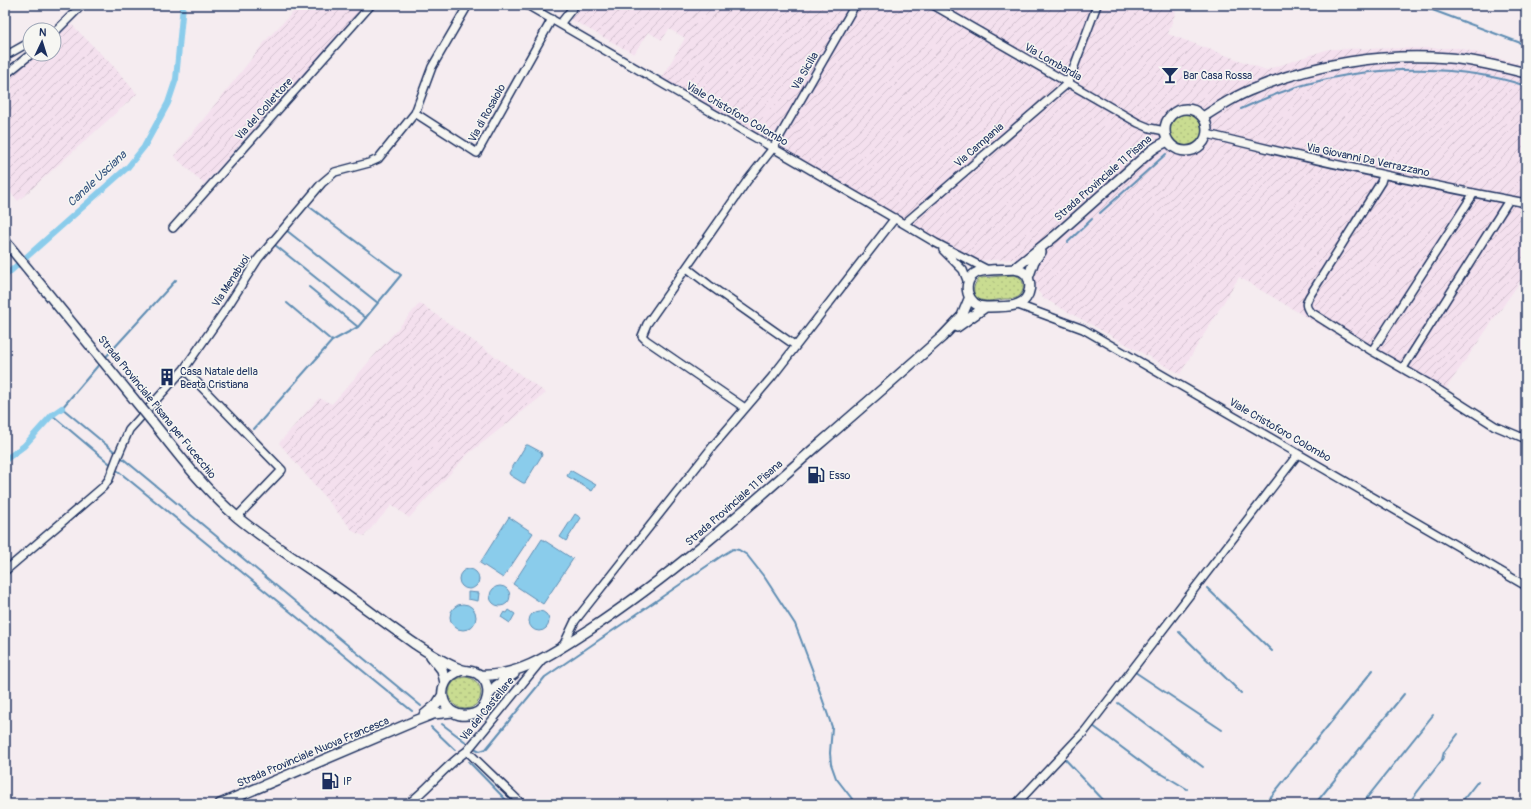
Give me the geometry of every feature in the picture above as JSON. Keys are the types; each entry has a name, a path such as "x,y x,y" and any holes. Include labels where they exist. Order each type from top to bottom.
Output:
{"main road":[{"path":"1207,134 1207,125 1203,117 1226,102 1255,88 1290,75 1322,67 1371,59 1412,57 1450,58 1498,66 1526,73"},
{"name":"Strada Provinciale 11 Pisana","path":"1203,117 1194,110 1177,110 1169,117 1165,131 1168,141 1176,148 1182,150 1192,150 1202,144 1207,134"},
{"name":"Strada Provinciale 11 Pisana","path":"1014,269 1055,236 1152,150 1168,141"},
{"name":"Strada Provinciale 11 Pisana","path":"942,337 984,308 1018,305 1025,300 1028,294 1030,282 1028,278 1034,260 1055,236"},
{"name":"Strada Provinciale Pisana per Fucecchio","path":"5,241 198,479 237,516 274,546 428,652 462,670 471,671 479,675"},
{"path":"968,283 978,272 1014,269 1023,272 1028,278"},
{"name":"Strada Provinciale 11 Pisana","path":"488,696 496,686 526,666 543,658 607,618 681,564 942,337 962,316 969,299 967,291 968,283"},
{"path":"969,299 975,304 984,308"},
{"name":"Strada Provinciale Pisana per Fucecchio","path":"428,652 442,670 445,683"},
{"name":"Strada Provinciale 11 Pisana","path":"479,675 496,675 526,666"},
{"path":"462,670 450,676 445,683 442,696 447,707 453,712 465,716 476,713 483,707 488,696 487,687 479,675"},
{"name":"Strada Provinciale Nuova Francesca","path":"415,721 430,711 442,696"},
{"name":"Strada Provinciale Nuova Francesca","path":"220,804 415,721 434,714 453,712"}],"street":[{"path":"62,25 82,5"},
{"name":"Via del Collettore","path":"173,228 371,5"},
{"name":"Via Menabuoi","path":"5,572 103,487 109,479 128,430 184,369 226,309 258,259 322,183 335,172 378,159 415,113 432,67 468,5"},
{"name":"Viale Cristoforo Colombo","path":"527,5 936,243 990,271"},
{"path":"560,24 575,5"},
{"name":"Via Sicilia","path":"745,408 642,336 647,324 747,181 773,148 855,5"},
{"name":"Via Lombardia","path":"933,5 1138,123 1150,128 1165,131"},
{"path":"1068,83 1097,5"},
{"path":"62,22 70,17"},
{"name":"Via di Rosaiolo","path":"415,113 476,153 552,19"},
{"path":"5,56 22,46"},
{"path":"5,75 22,61"},
{"name":"Via Campania","path":"904,224 1068,83"},
{"name":"Via Giovanni Da Verrazzano","path":"1207,134 1285,154 1526,203"},
{"path":"1383,175 1381,182 1306,303 1306,307 1309,311 1372,351 1403,368 1495,426 1526,439"},
{"path":"1372,351 1474,193"},
{"path":"1403,368 1509,200"},
{"path":"563,646 575,621 713,446 796,346 895,218"},
{"name":"Viale Cristoforo Colombo","path":"936,243 955,260 963,270 968,283"},
{"path":"687,268 796,346"},
{"name":"Viale Cristoforo Colombo","path":"1018,305 1083,329 1526,586"},
{"path":"184,369 282,470 237,516"},
{"path":"1016,804 1085,731 1298,454"},
{"name":"Via del Castellare","path":"522,804 467,751 543,658"},
{"path":"408,804 425,791 454,760 467,751"}],"shaded area":[{"path":"300,5 366,5 204,184 174,156 268,38"},
{"path":"570,5 1178,5 1168,34 1266,70 1329,49 1459,48 1526,66 1526,273 1440,397 1239,277 1180,374 1043,298 1035,287 1033,272 1016,259 973,261 660,81 685,38 669,29 662,40 648,32 634,54 563,15"},
{"path":"71,24 114,67 137,94 18,201 5,186 5,81 28,62 62,62 62,32"},
{"path":"420,303 546,393 468,454 409,518 392,505 364,536 354,532 279,443 319,398 332,404"}],"green space":[{"path":"1183,114 1189,114 1199,121 1202,130 1201,136 1195,143 1189,146 1183,146 1173,139 1170,133 1170,127 1177,117"},
{"path":"1013,275 1019,277 1023,282 1021,294 1016,298 986,301 978,299 975,296 974,286 980,278"},
{"path":"462,677 468,677 478,684 481,693 480,699 474,706 468,709 462,709 452,702 449,696 449,690 456,680"}],"water":[{"path":"526,445 541,452 542,455 525,483 523,483 509,473"},
{"path":"570,470 596,485 592,491 567,476"},
{"path":"575,514 581,518 566,541 560,537"},
{"path":"509,517 533,533 503,578 480,563"},
{"path":"542,539 573,559 543,604 513,584"},
{"path":"465,569 473,569 479,575 479,583 473,589 465,589 459,583 459,575"},
{"path":"496,586 504,586 510,592 510,600 504,606 496,606 490,600 490,592"},
{"path":"468,592 479,593 478,601 468,599"},
{"path":"463,604 472,608 476,617 472,626 463,630 454,626 450,617 454,608"},
{"path":"509,610 515,614 510,623 501,617 504,612 507,613"},
{"path":"535,611 543,611 549,617 549,625 543,631 535,631 529,625 529,617"}],"waterway":[{"name":"Canale Usciana","path":"5,276 128,167 144,147 168,103 176,79 183,5"},
{"path":"1419,5 1526,45"},
{"path":"1241,109 1305,84 1366,72 1393,70 1449,71 1502,79 1526,86"},
{"path":"1100,213 1166,154"},
{"path":"254,429 332,341 358,327 401,275 307,205"},
{"path":"1068,242 1092,219"},
{"path":"286,230 378,303"},
{"path":"275,245 366,318"},
{"path":"104,359 176,280"},
{"path":"309,287 358,327"},
{"path":"287,303 332,341"},
{"path":"101,362 62,408 421,706"},
{"path":"5,460 24,446 52,415 62,408"},
{"path":"52,415 109,463"},
{"path":"118,471 412,711"},
{"path":"476,749 480,751 486,749 545,677 733,549 739,550 747,555 765,578 795,624 832,727 830,753 831,764 836,778 856,804"},
{"path":"1207,588 1272,651"},
{"path":"1179,632 1241,693"},
{"path":"1265,804 1373,670"},
{"path":"1135,672 1222,730"},
{"path":"1315,804 1404,694"},
{"path":"1118,703 1203,767"},
{"path":"1362,804 1433,715"},
{"path":"442,724 467,743"},
{"path":"1093,726 1152,770 1162,774 1187,789"},
{"path":"431,727 455,750"},
{"path":"1408,804 1442,760 1444,752 1458,734"},
{"path":"1064,758 1107,804"},
{"path":"469,762 510,804"},
{"path":"1460,804 1478,781"}],"place":[{"name":"Bar Casa Rossa","path":"1170,75"},
{"name":"Casa Natale della Beata Cristiana","path":"167,377"},
{"name":"Esso","path":"816,475"},
{"name":"IP","path":"330,781"}]}
